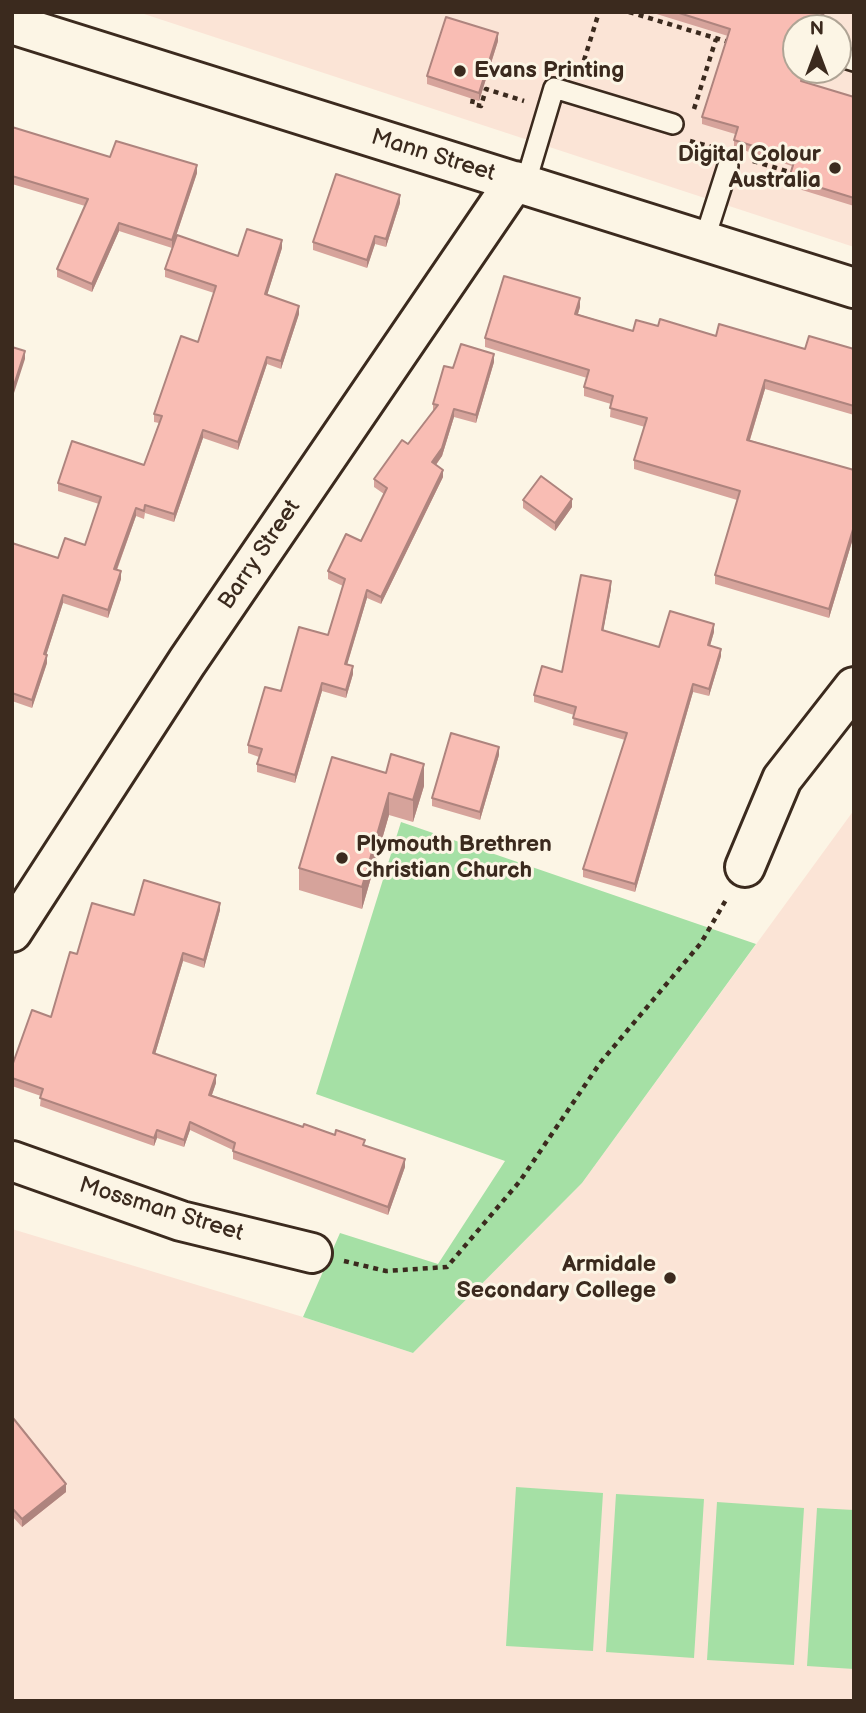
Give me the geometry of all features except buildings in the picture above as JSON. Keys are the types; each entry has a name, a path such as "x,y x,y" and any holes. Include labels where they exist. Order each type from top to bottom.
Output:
{"street":[{"name":"Mann Street","path":"12,24 854,288"},
{"name":"Barry Street","path":"12,932 187,662 520,183"},
{"path":"739,878 782,779 854,687"},
{"name":"Mossman Street","path":"12,1161 181,1221 312,1253"}],"lane":[{"path":"520,183 554,88 679,132"},
{"path":"704,241 730,158"}],"path":[{"path":"590,41 599,12"},
{"path":"629,12 743,47"},
{"path":"692,116 716,38"},
{"path":"473,99 472,104 481,106 486,89 514,98"},
{"path":"679,132 730,158 793,173"},
{"path":"763,164 765,157"},
{"path":"312,1253 386,1271 447,1267 520,1181 600,1063 701,943 739,878"}],"shaded area":[{"path":"138,12 854,12 854,247"},
{"name":"Armidale Secondary College","path":"854,810 854,1701 12,1701 12,1229 413,1353 582,1183"}],"green space":[{"path":"401,822 756,944 582,1183 413,1353 303,1317 340,1233 438,1264 505,1161 316,1094"},
{"path":"516,1487 603,1493 593,1651 506,1646"},
{"path":"616,1494 704,1499 694,1658 606,1652"},
{"path":"717,1502 804,1508 794,1665 707,1660"},
{"path":"817,1508 854,1510 854,1669 807,1666"}],"place":[{"name":"Evans Printing","path":"460,71"},
{"name":"Digital Colour Australia","path":"835,168"},
{"name":"Plymouth Brethren Christian Church","path":"342,858"},
{"name":"Armidale Secondary College","path":"670,1278"}]}
